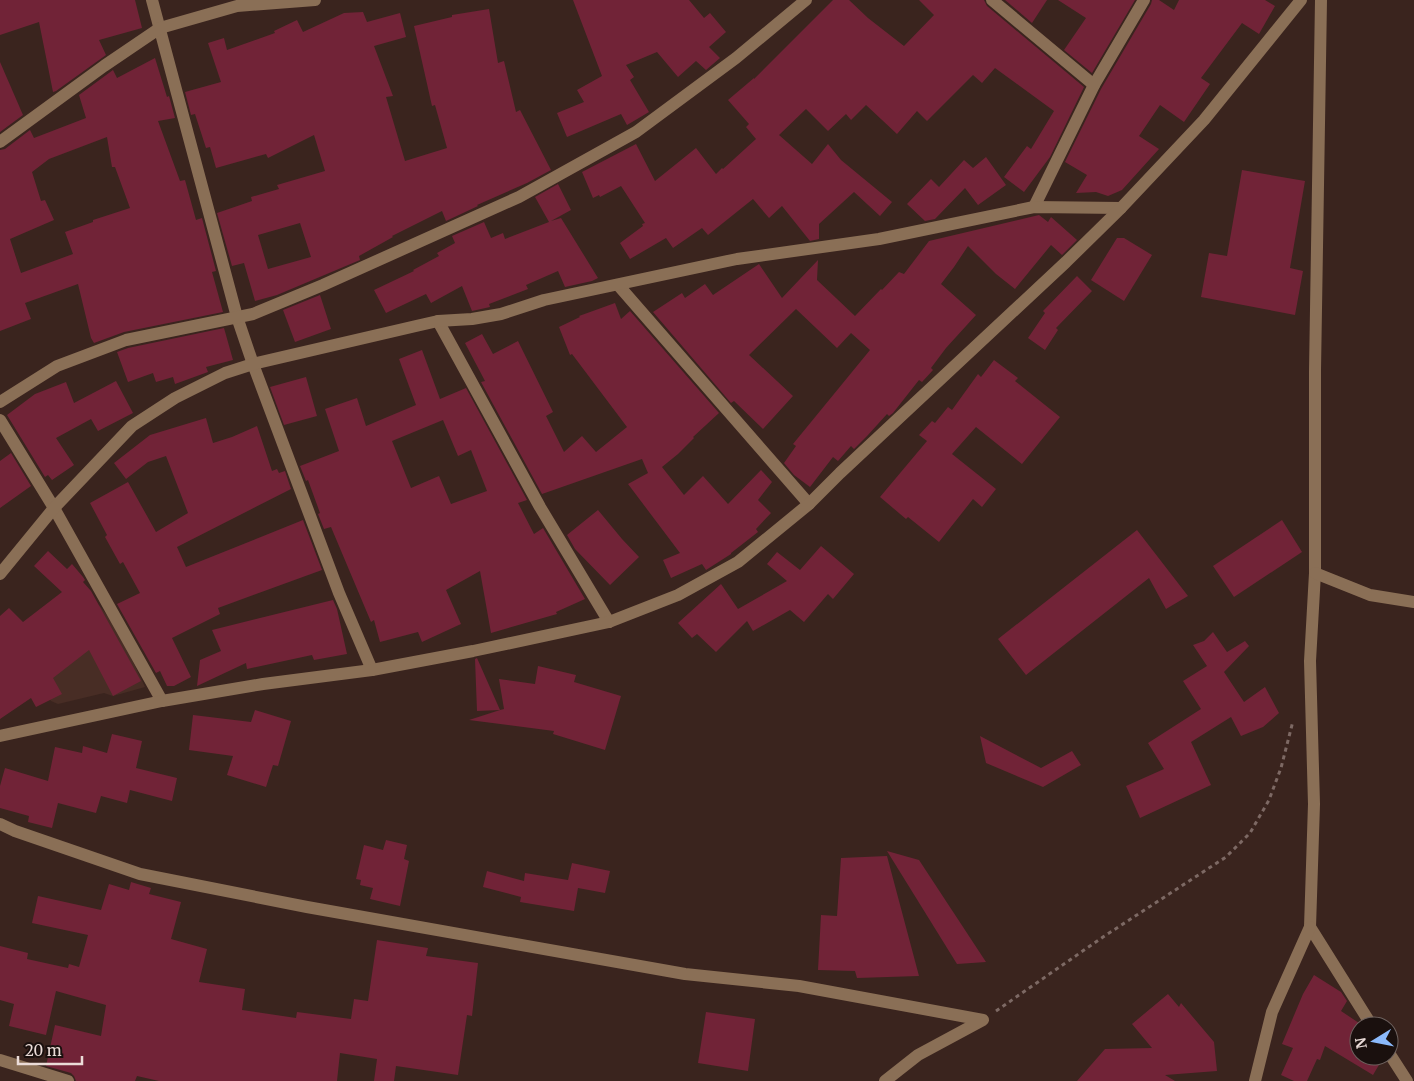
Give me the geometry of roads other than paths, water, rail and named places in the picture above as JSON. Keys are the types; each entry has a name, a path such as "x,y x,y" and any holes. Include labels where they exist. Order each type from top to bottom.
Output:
{"street":[{"path":"152,0 237,317 339,593 372,670"},
{"path":"0,142 104,66 160,28 237,6 314,0"},
{"path":"0,402 56,366 126,340 253,314 323,285 519,197 636,132 736,58 806,0"},
{"path":"992,0 1094,85"},
{"path":"1034,207 1094,85 1144,0"},
{"path":"0,736 162,701 263,684 372,670 608,622 678,595 738,562 809,504 1121,208 1204,120 1301,0"},
{"path":"1255,1081 1272,1012 1310,927 1314,804 1310,661 1315,572 1315,370 1321,0"},
{"path":"0,574 54,508 132,426 175,398 226,374 253,364 438,321 472,319 502,314 544,300 618,286 737,259 879,239 1034,207 1121,208"},
{"path":"618,286 809,504"},
{"path":"438,321 540,507 608,622"},
{"path":"0,420 54,508 162,701"},
{"path":"1315,572 1370,595 1414,602"},
{"path":"0,824 15,831 140,874 297,905 685,974 800,986 984,1020 918,1055 885,1081"},
{"path":"1310,927 1366,1016"},
{"path":"0,1060 68,1081"},
{"path":"1397,1066 1407,1081"}]}
